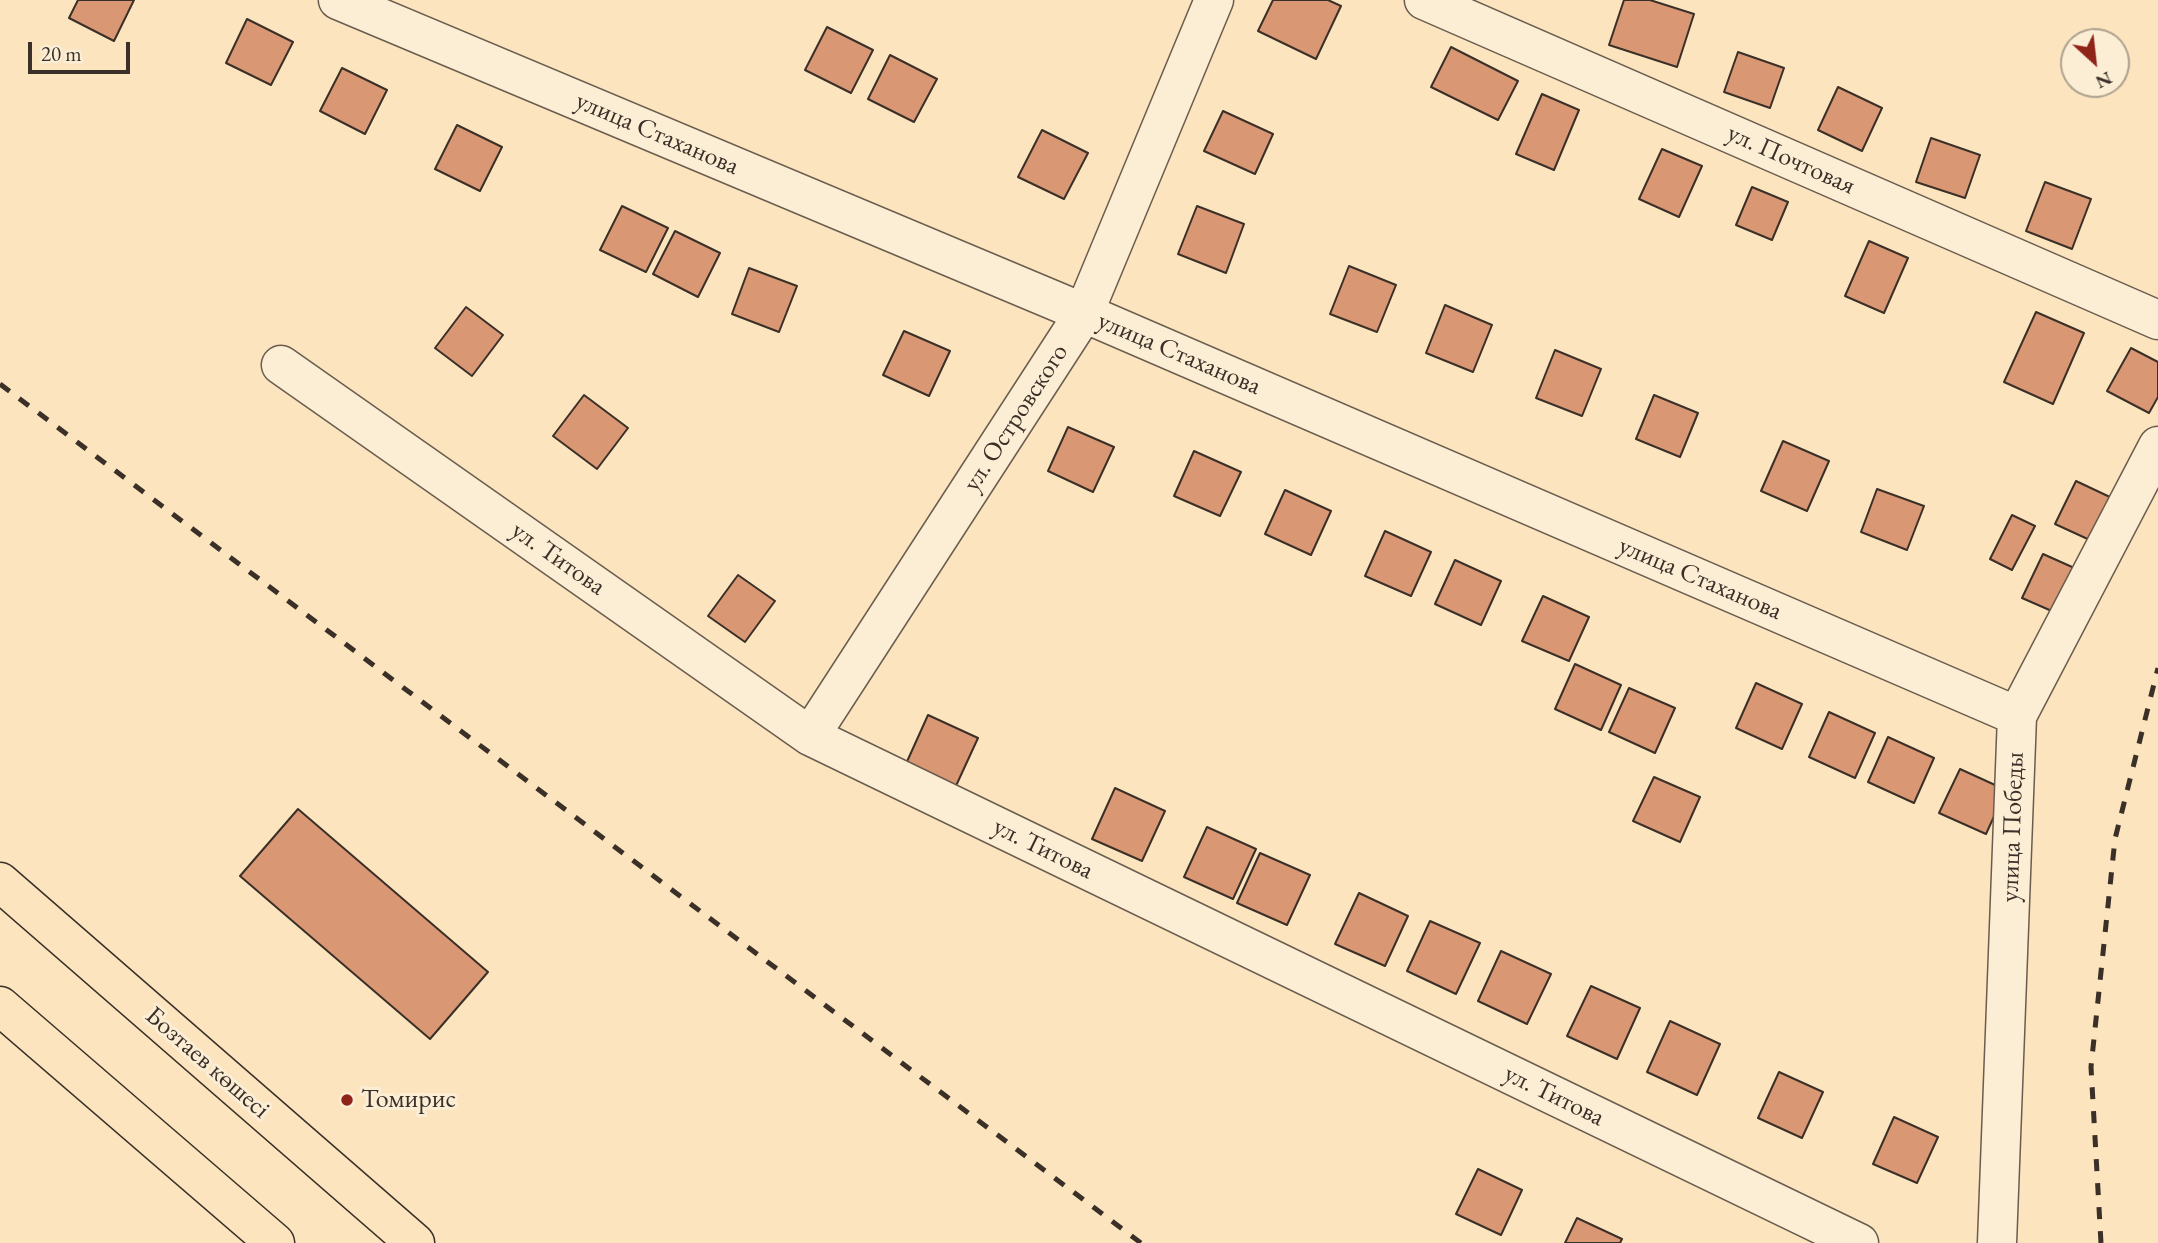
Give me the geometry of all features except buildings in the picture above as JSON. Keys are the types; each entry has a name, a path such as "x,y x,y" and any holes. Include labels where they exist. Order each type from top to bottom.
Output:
{"highway":[{"name":"Бозтаев көшесі","path":"0,882 415,1243"},
{"path":"0,1006 275,1243"}],"street":[{"name":"улица Стаханова","path":"338,0 1084,313 2017,716"},
{"name":"ул. Островского","path":"810,736 1084,313 1214,0"},
{"name":"ул. Почтовая","path":"1424,0 2158,320"},
{"name":"ул. Титова","path":"281,365 810,736 1859,1243"},
{"name":"улица Победы","path":"1997,1243 2017,716 2158,446"}],"railway":[{"path":"0,384 1141,1243"},
{"path":"2101,1243 2091,1067 2115,839 2158,668"}],"place":[{"name":"Томирис","path":"347,1100"}]}
